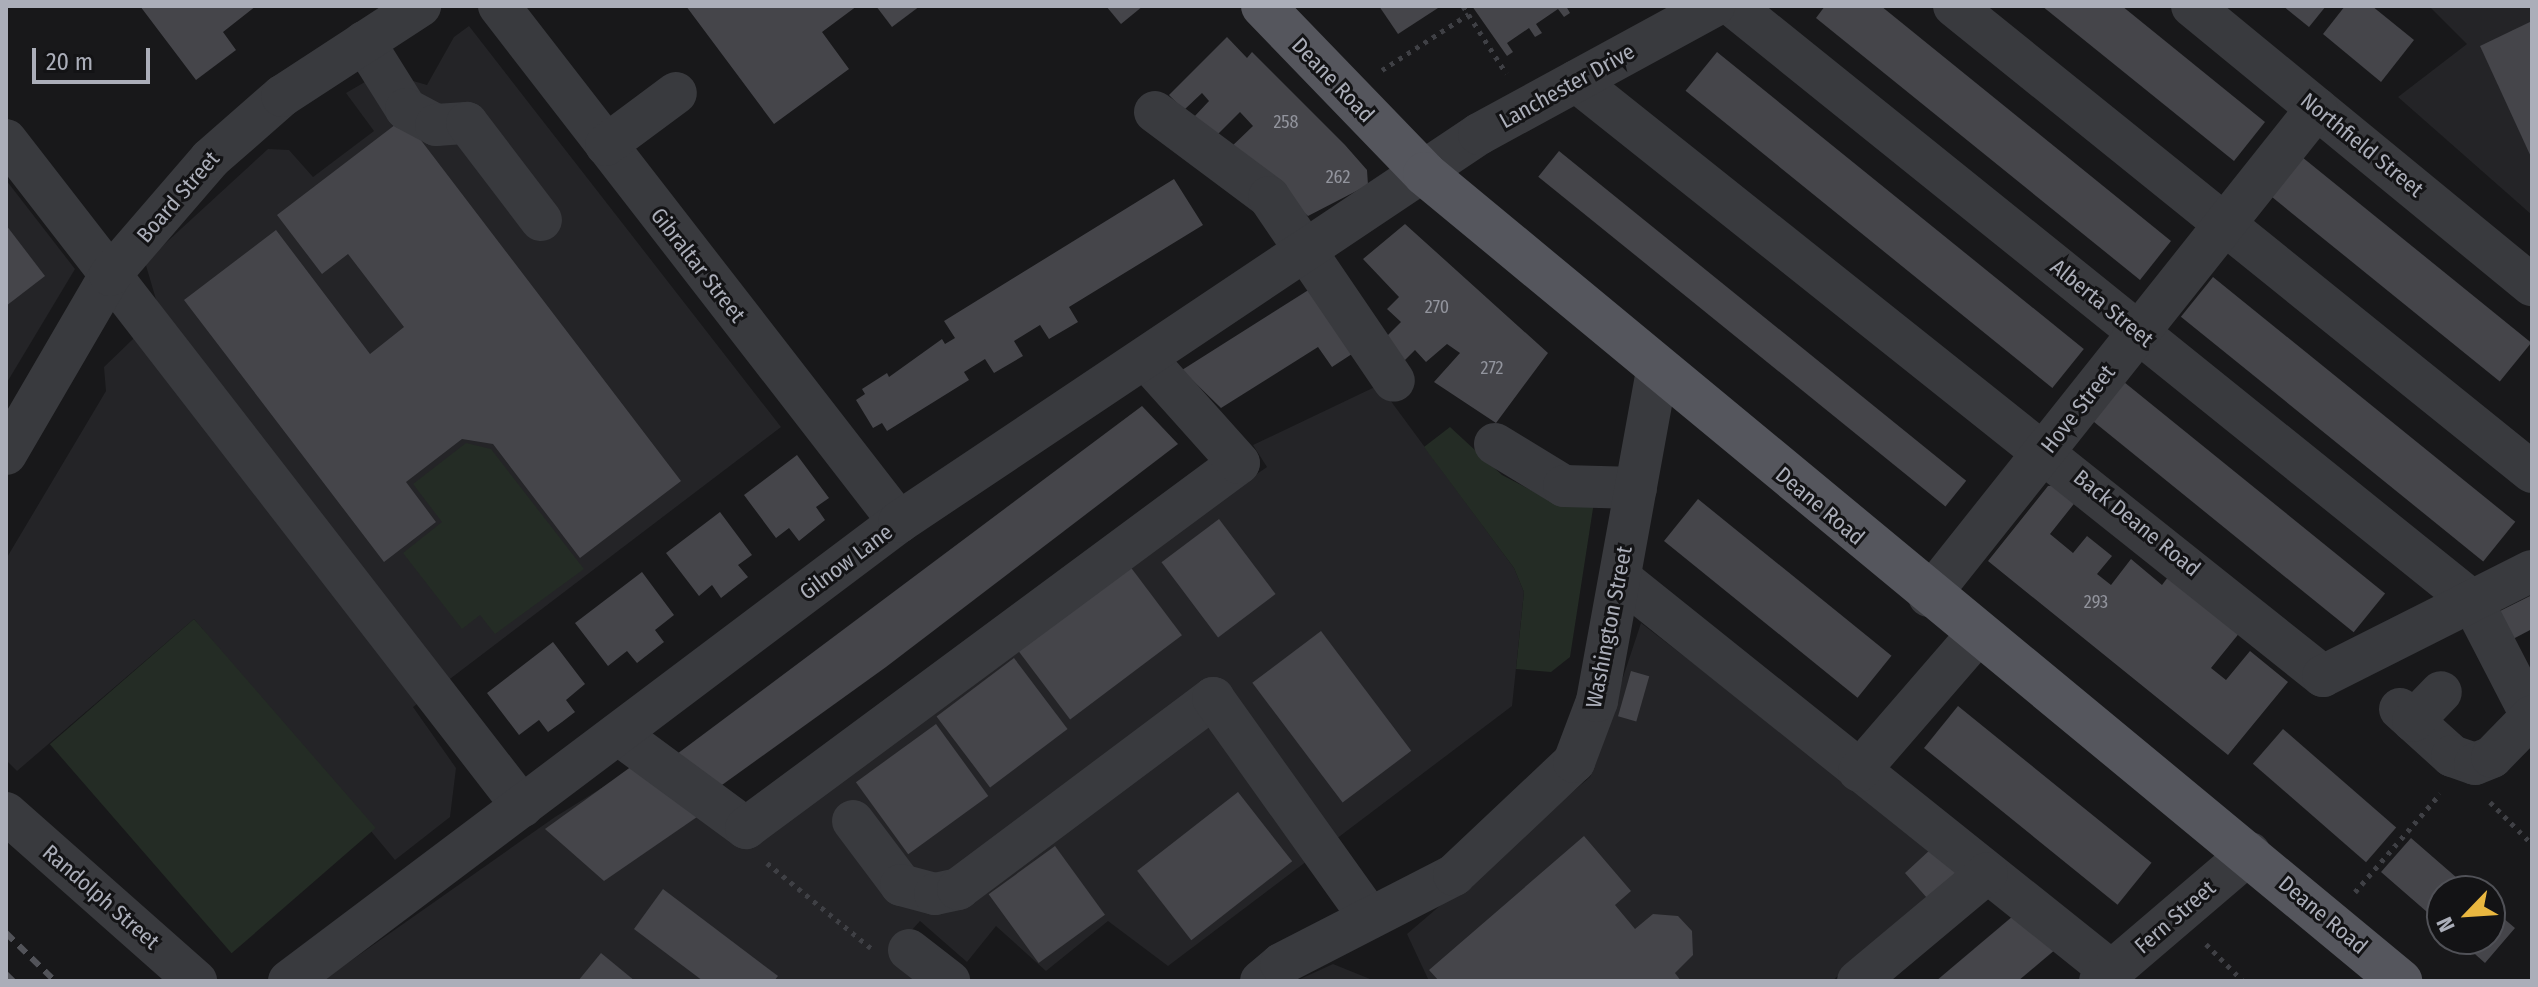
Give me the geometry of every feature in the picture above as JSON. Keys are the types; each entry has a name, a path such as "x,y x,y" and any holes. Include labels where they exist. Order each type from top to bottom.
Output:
{"main road":[{"name":"Deane Road","path":"1263,6 1425,174 1657,371 1929,596 2250,853 2400,981"}],"street":[{"name":"Board Street","path":"6,454 110,275 246,125 420,6"},
{"name":"Gibraltar Street","path":"499,6 606,145 711,252 899,522"},
{"name":"Lanchester Drive","path":"1425,174 1529,107 1714,6"},
{"name":"Alberta Street","path":"1733,6 2472,601"},
{"path":"1954,6 2532,472"},
{"name":"Northfield Street","path":"2192,6 2532,285"},
{"path":"364,42 406,109 436,125 467,123 541,220"},
{"name":"Back Deane Road","path":"1576,81 2046,449 2323,676 2532,571"},
{"path":"606,145 676,93"},
{"name":"Hove Street","path":"1929,596 2317,108"},
{"path":"1155,112 1220,182 1269,197 1394,381"},
{"path":"6,140 522,806"},
{"name":"Gilnow Lane","path":"289,981 899,522 1425,174"},
{"path":"618,734 746,828 1239,463 1146,359"},
{"name":"Washington Street","path":"1261,981 1281,964 1454,875 1574,762 1597,701 1657,371"},
{"path":"1495,444 1564,486 1636,488"},
{"path":"1620,578 1987,873 2106,976"},
{"path":"2418,707 2452,756 2475,764 2492,757 2532,716 2472,601"},
{"path":"1859,771 1977,635"},
{"path":"853,821 901,885 935,894 958,889 1213,698 1370,918"},
{"name":"Randolph Street","path":"6,813 196,981"},
{"name":"Fern Street","path":"2106,976 2250,853"},
{"path":"1858,981 1987,873"},
{"path":"909,950 949,981"}],"path":[{"path":"1463,6 1529,107"},
{"path":"1346,93 1469,14"},
{"path":"2330,920 2452,781"},
{"path":"2481,794 2532,844"},
{"path":"746,828 748,848 894,967 909,950"},
{"path":"2176,915 2243,981"}],"shaded area":[{"path":"2429,6 2532,6 2532,215 2398,97 2467,44"},
{"path":"469,26 781,427 413,707 456,768 450,817 395,860 194,619 17,771 6,760 6,559 106,391 104,367 160,313 145,262 268,149 289,150 313,177 374,131 346,93 382,72 427,85 454,37"},
{"path":"6,180 75,269 6,384"},
{"path":"1379,385 1514,568 1524,592 1512,706 1168,966 1108,921 1046,971 996,926 967,962 920,921 894,950 933,981 322,981 555,817 661,751 769,833 1131,560 1267,467 1253,445"},
{"path":"1450,427 1502,475 1550,500 1594,502 1570,657 1551,672 1516,669 1524,592 1514,568 1424,447"},
{"path":"466,443 491,449 584,569 495,634 480,615 462,629 403,553 442,522 413,484"},
{"path":"194,619 376,828 232,953 50,744"},
{"path":"1641,623 1962,870 1832,981 1429,981 1407,934 1590,777"},
{"path":"1333,964 1375,981 1296,981"}],"building":[{"path":"140,6 256,6 223,32 236,50 196,80"},
{"path":"686,6 857,6 822,32 849,69 774,124"},
{"path":"876,6 920,6 892,27"},
{"path":"1106,6 1143,6 1121,24"},
{"path":"1379,6 1436,6 1438,8 1398,34"},
{"path":"1472,6 1566,6 1570,13 1564,17 1558,9 1536,24 1542,33 1535,37 1529,28 1507,43 1513,52 1507,56"},
{"path":"1825,6 1881,6 2171,241 2140,280 1816,18"},
{"path":"2042,6 2122,6 2265,122 2234,161"},
{"path":"2283,6 2326,6 2309,27"},
{"path":"2345,6 2372,6 2414,40 2381,82 2323,34"},
{"path":"2532,21 2532,159 2480,46"},
{"path":"1227,37 1247,58 1252,52 1345,145 1367,170 1368,185 1308,216 1229,149 1253,126 1240,112 1214,138 1193,118 1209,101 1202,93 1184,110 1169,95"},
{"path":"1717,52 2084,349 2052,388 1686,91"},
{"path":"404,118 681,481 580,558 493,444 462,439 406,482 436,522 384,562 184,300 276,230 370,354 404,327 348,254 322,274 277,215"},
{"path":"1559,151 1966,481 1945,506 1538,177"},
{"path":"2302,157 2531,343 2500,382 2271,196"},
{"path":"1174,179 1203,225 1069,307 1078,322 1049,339 1040,325 1014,341 1023,356 994,373 985,359 964,372 969,380 887,431 882,423 873,428 856,400 865,394 862,389 887,373 889,377 942,339 945,344 955,338 944,321"},
{"path":"1405,224 1548,353 1496,423 1434,382 1460,353 1447,344 1426,362 1415,350 1402,363 1385,338 1401,322 1387,309 1399,297 1363,259"},
{"path":"6,225 45,276 6,306"},
{"path":"2213,277 2515,522 2483,561 2181,317"},
{"path":"1310,289 1355,352 1332,367 1318,347 1221,408 1182,370"},
{"path":"2124,382 2385,593 2354,632 2093,421"},
{"path":"1142,406 1178,444 886,667 715,790 673,757"},
{"path":"797,455 829,498 816,507 825,520 799,541 789,528 776,538 744,495"},
{"path":"2069,484 2081,495 2050,534 2073,553 2087,536 2112,556 2097,574 2111,585 2131,559 2162,585 2174,569 2245,626 2211,668 2226,680 2250,651 2288,682 2228,755 1988,561 2048,486"},
{"path":"1698,499 1892,656 1858,698 1664,541"},
{"path":"720,512 752,555 738,565 748,577 721,598 712,585 699,596 666,553"},
{"path":"1219,519 1276,594 1218,637 1161,562"},
{"path":"1129,565 1182,635 1070,720 1017,649"},
{"path":"642,572 674,615 655,630 664,642 637,663 627,651 608,666 575,623"},
{"path":"2532,595 2532,629 2513,639 2500,611"},
{"path":"1321,631 1411,751 1343,803 1252,683"},
{"path":"553,642 585,684 566,700 575,712 548,732 539,720 519,735 487,693"},
{"path":"1014,658 1068,729 990,787 937,716"},
{"path":"1631,671 1649,676 1636,721 1618,716"},
{"path":"1958,706 2152,863 2118,905 1924,748"},
{"path":"936,724 988,796 908,854 856,782"},
{"path":"2283,729 2396,827 2366,862 2253,764"},
{"path":"632,766 697,817 604,881 545,829"},
{"path":"1238,792 1292,861 1191,940 1137,871"},
{"path":"1584,836 1631,891 1615,905 1635,929 1653,914 1678,916 1692,931 1693,955 1675,973 1681,981 1439,981 1429,970"},
{"path":"2411,838 2454,875 2426,875 2426,911 2381,872"},
{"path":"1055,846 1105,915 1039,963 989,894"},
{"path":"1931,849 1959,871 1927,898 1905,873"},
{"path":"663,889 778,976 774,981 703,981 634,929"},
{"path":"2013,916 2056,949 2018,981 1936,981"},
{"path":"2506,920 2515,928 2506,938"},
{"path":"601,953 635,981 578,981"},
{"path":"2476,955 2492,955 2485,963"}],"railway":[{"path":"6,933 55,981"},
{"path":"6,974 13,981"}]}
